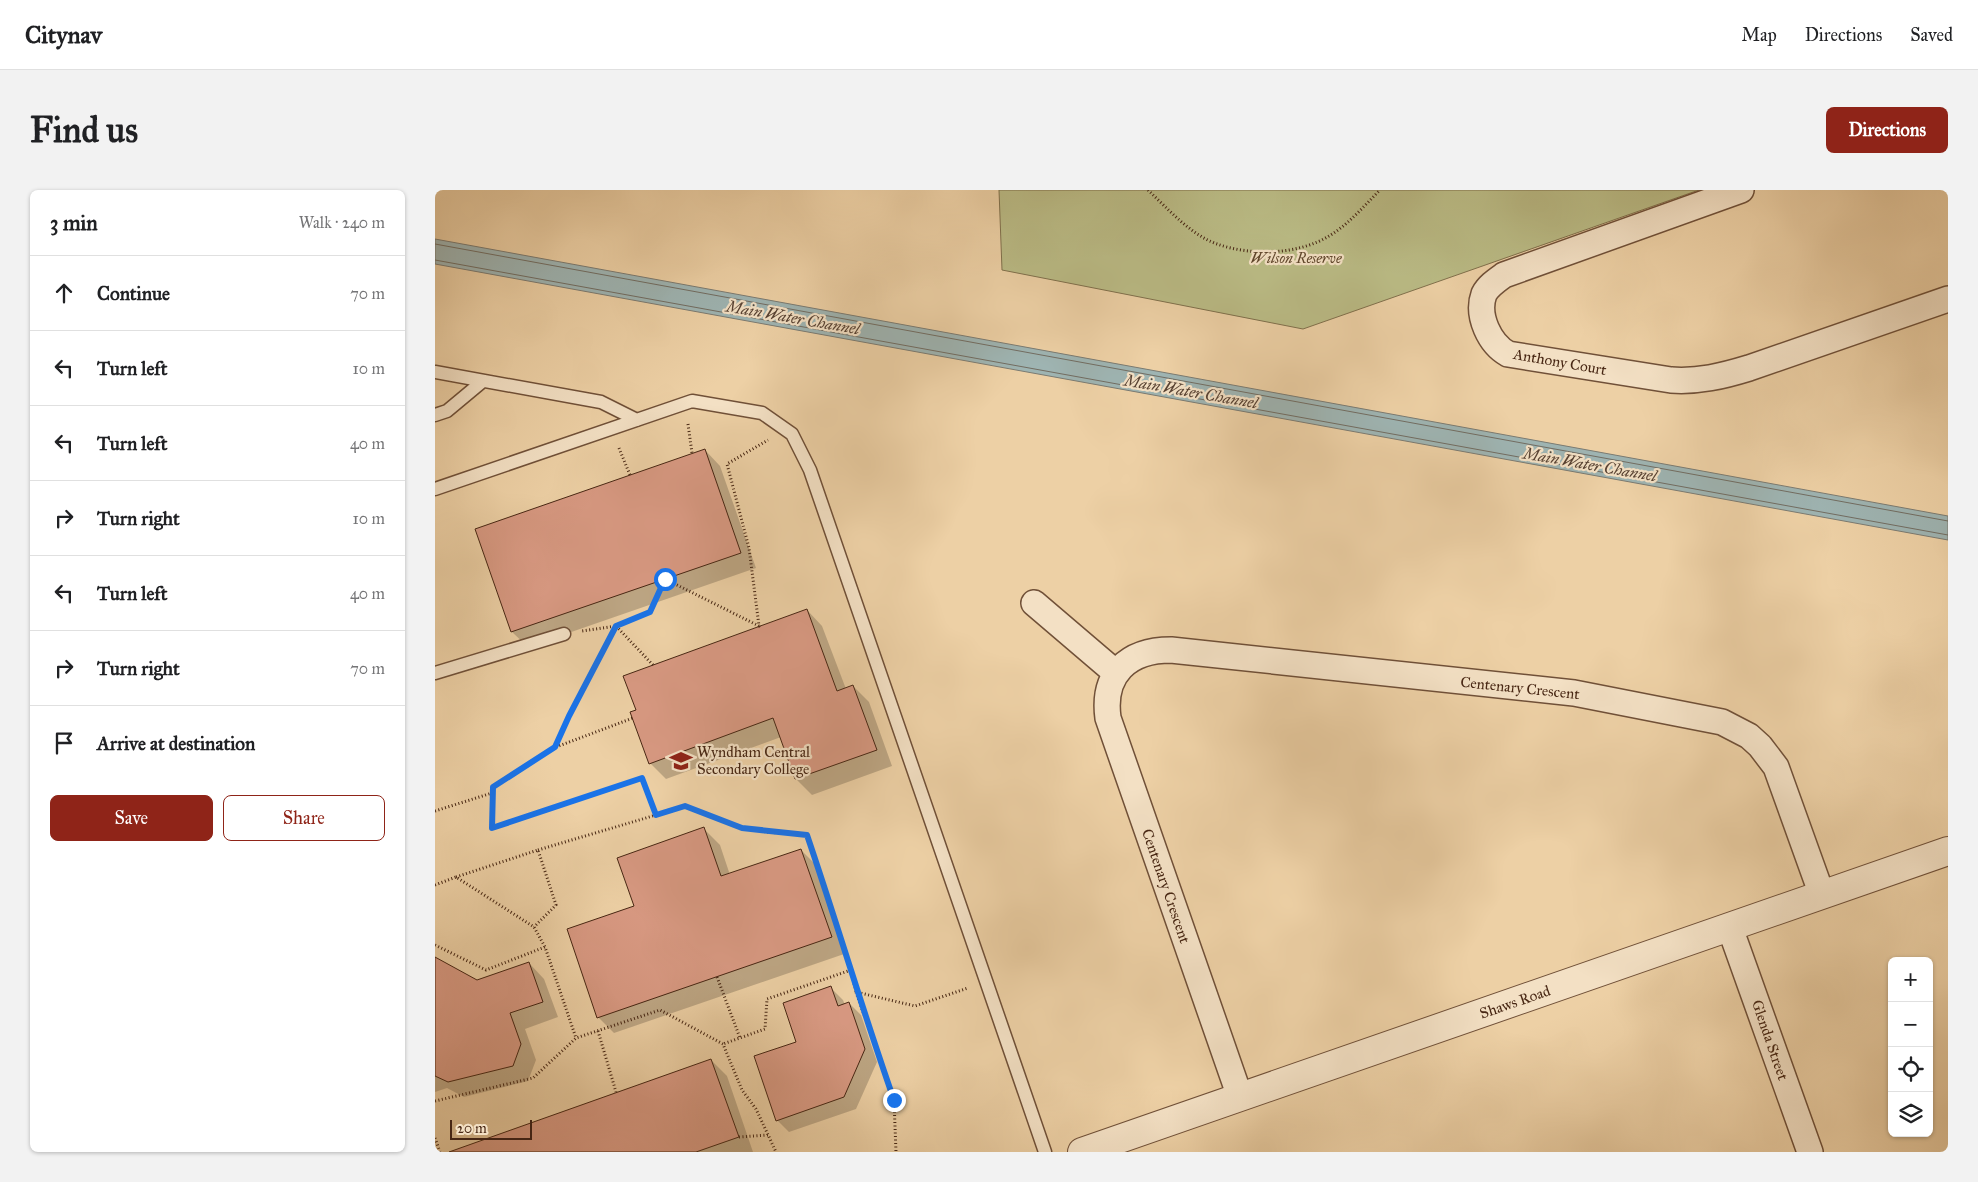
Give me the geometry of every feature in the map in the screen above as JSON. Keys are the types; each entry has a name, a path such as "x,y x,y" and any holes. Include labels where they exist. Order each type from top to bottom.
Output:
{"street":[{"name":"Anthony Court","path":"1741,190 1504,275 1485,292 1483,301 1487,330 1494,344 1508,354 1671,380 1690,381 1717,377 1749,368 1948,300"},
{"path":"1035,603 1116,673"},
{"name":"Centenary Crescent","path":"1240,1097 1108,718 1107,697 1116,673 1129,660 1139,654 1149,651 1171,650 1574,693 1722,722 1749,736 1776,766 1822,895"},
{"name":"Shaws Road","path":"1082,1152 1948,851"},
{"name":"Glenda Street","path":"1730,928 1809,1152"}],"lane":[{"path":"435,372 601,402 637,420"},
{"path":"435,415 447,411 483,381"},
{"path":"435,489 691,401 762,413 791,434 810,470 1045,1152"},
{"path":"435,673 564,634"}],"path":[{"path":"1148,190 1172,213 1216,244 1245,250 1274,251 1304,248 1328,236 1347,223 1380,190"},
{"path":"688,421 693,453"},
{"path":"611,429 630,475"},
{"path":"564,634 616,626 650,612 665,579 759,626 749,548 727,464 768,440 762,436"},
{"path":"616,626 653,665"},
{"path":"555,747 616,626"},
{"path":"633,718 555,747 493,787 492,828 642,778 656,815"},
{"path":"435,811 492,793"},
{"path":"435,885 538,850 685,806 742,828 807,835 851,970 856,992 894,1100 896,1152"},
{"path":"534,927 555,905 538,850"},
{"path":"456,877 534,927 545,948 576,1038"},
{"path":"435,945 486,970 545,948"},
{"path":"723,1044 765,1029 767,999 851,970"},
{"path":"717,977 740,1038"},
{"path":"856,992 915,1006 970,987 973,996"},
{"path":"435,1101 533,1078 576,1038 660,1010 723,1044 741,1090 756,1109 776,1152"},
{"path":"599,1031 616,1092"},
{"path":"739,1137 768,1135"},
{"path":"435,1138 440,1152"}],"green space":[{"name":"Wilson Reserve","path":"999,190 1699,190 1303,329 1002,270"}],"water":[{"name":"Main Water Channel","path":"435,239 1948,516 1948,540 435,264"}],"building":[{"path":"705,449 741,553 511,632 475,529"},
{"path":"807,609 837,691 853,685 877,750 795,779 773,718 649,764 630,712 636,710 623,676"},
{"path":"704,827 721,876 801,849 832,937 597,1018 567,929 634,906 617,858"},
{"path":"435,957 477,980 529,962 543,1002 510,1013 521,1044 513,1066 448,1082 435,1076"},
{"path":"831,986 838,1006 849,1002 865,1049 844,1097 776,1121 754,1056 796,1042 783,1003"},
{"path":"711,1059 739,1137 696,1152 449,1152"}],"place":[{"name":"Wyndham Central Secondary College","path":"681,761"}],"route":[{"path":"665,579 650,612 616,626 555,747 493,787 492,828 642,778 656,815 685,806 742,828 807,835 851,970 856,992 894,1100"}]}
